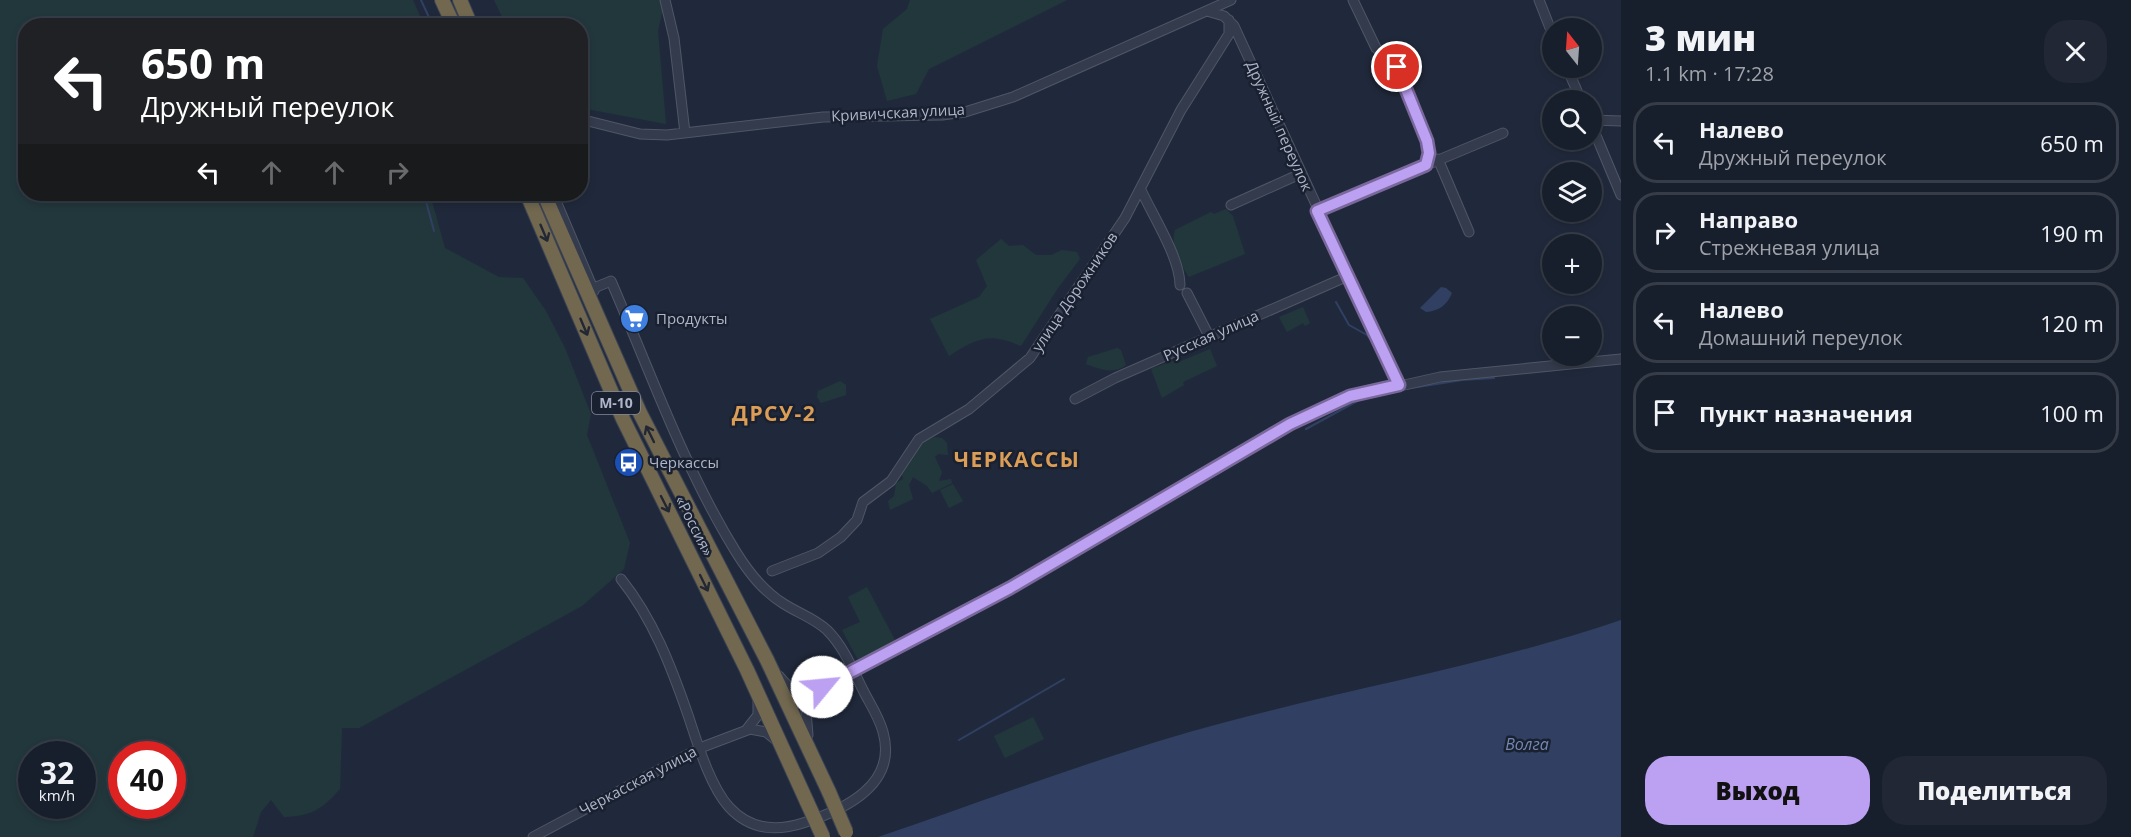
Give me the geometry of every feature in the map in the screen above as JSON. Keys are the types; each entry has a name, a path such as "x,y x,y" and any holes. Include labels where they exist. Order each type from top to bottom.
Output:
{"highway":[{"path":"442,0 450,18"},
{"path":"460,0 468,18"},
{"name":"«Россия»","path":"530,201 623,420 747,670 823,837"},
{"name":"«Россия»","path":"547,201 640,413 767,660"},
{"name":"М-10","path":"767,660 848,837"}],"street":[{"path":"664,0 674,38 685,133"},
{"name":"Кривичская улица","path":"588,120 640,134 685,133 823,117 942,115 972,110 1013,97 1231,0"},
{"path":"1353,0 1376,48 1397,67 1401,75 1427,141 1429,153 1426,165"},
{"path":"1539,0 1546,18"},
{"path":"1207,11 1218,13 1229,20"},
{"name":"Дружный переулок","path":"1229,20 1399,385"},
{"name":"улица Дорожников","path":"772,572 818,553 841,537 857,520 863,502 891,481 919,439 969,409 1030,358 1045,339 1141,190 1181,110 1230,34 1229,20"},
{"path":"1602,120 1621,121"},
{"path":"1317,211 1503,133"},
{"path":"1602,150 1621,195"},
{"path":"1438,159 1469,232"},
{"path":"1231,206 1300,174"},
{"path":"1141,190 1170,250 1180,276 1180,285"},
{"path":"557,201 594,288 594,305"},
{"name":"Русская улица","path":"1075,399 1115,378 1308,294 1330,281 1348,276"},
{"path":"594,288 611,281 705,496 750,574 777,600 810,617 827,630 841,647 882,728 885,754 881,771 872,786 858,799 839,809 784,828 762,827 748,822 725,803 700,748 660,641 636,597 621,579"},
{"path":"1187,294 1210,338"},
{"path":"767,660 792,690 808,692 822,687 1010,588 1290,424 1350,396 1399,385 1486,371 1621,359"},
{"path":"745,730 756,720 759,708 747,670"},
{"path":"822,687 810,701 805,718 807,733 822,776"},
{"path":"745,730 758,729 772,736 799,785"},
{"name":"Черкасская улица","path":"533,837 700,748 745,730"}],"green space":[{"path":"0,0 413,0 421,18 18,18 18,201 432,201 445,248 499,277 523,278 546,311 565,348 591,414 587,435 630,543 624,569 582,606 359,728 342,728 340,789 328,802 309,813 284,817 271,800 261,812 253,837 0,837"},
{"path":"494,0 665,0 658,31 666,124 588,109 588,18 503,18"},
{"path":"910,0 1067,0 929,69 916,94 887,101 877,66 883,29 907,9"},
{"path":"1226,209 1233,216 1245,254 1189,277 1175,249 1175,230 1211,212 1214,214"},
{"path":"1001,239 1009,246 1023,245 1036,255 1051,255 1062,250 1077,252 1080,259 1058,288 1021,346 1000,339 984,339 949,356 930,319 979,297 987,286 976,260"},
{"path":"1303,307 1310,323 1305,326 1303,323 1287,332 1279,317"},
{"path":"1117,348 1121,350 1126,365 1121,368 1106,370 1086,364 1088,357"},
{"path":"1210,349 1217,366 1183,382 1184,385 1162,398 1151,369 1175,360 1176,363"},
{"path":"840,381 846,385 846,395 821,403 817,397 818,391"},
{"path":"935,437 942,438 947,443 948,455 938,454 935,457 942,472 939,481 951,479 952,483 932,493 927,486 913,477 909,485 913,499 890,510 888,501 894,496 896,483 903,479 901,471 919,446"},
{"path":"953,484 963,501 949,508 940,490"},
{"path":"867,587 896,642 859,662 842,630 860,622 848,597"},
{"path":"1033,717 1044,739 1005,758 994,736"}],"water":[{"path":"1441,287 1452,293 1445,304 1439,309 1426,312 1420,308"},
{"name":"Волга","path":"1621,620 1621,837 878,837 1182,734 1275,709 1523,650"}],"waterway":[{"path":"421,0 429,18"},
{"path":"426,201 434,231"},
{"path":"1336,302 1349,325 1367,335 1377,347"},
{"path":"1384,363 1389,380"},
{"path":"1405,389 1462,380 1494,378"},
{"path":"1373,397 1396,391"},
{"path":"1306,429 1361,399"},
{"path":"959,740 1064,679"}],"place":[{"name":"Продукты","path":"635,319"},
{"name":"Черкассы","path":"628,463"}],"district":[{"name":"ДРСУ-2","path":"774,414"},
{"name":"ЧЕРКАССЫ","path":"1017,460"}],"route":[{"path":"822,687 1010,588 1290,424 1350,396 1399,385 1317,211 1426,165 1429,153 1427,141 1397,67"}]}
